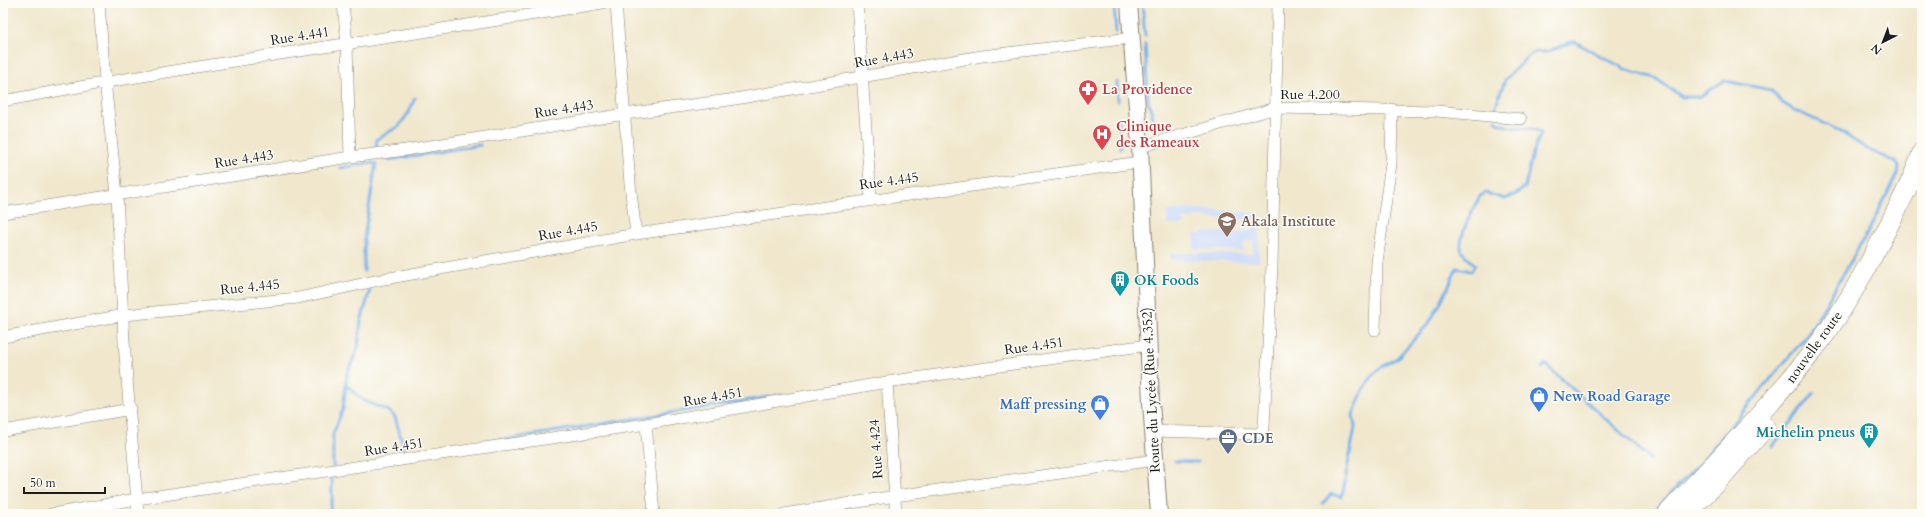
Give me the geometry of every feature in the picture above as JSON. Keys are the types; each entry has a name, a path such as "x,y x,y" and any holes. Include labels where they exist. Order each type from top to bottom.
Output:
{"highway":[{"name":"nouvelle route","path":"1667,514 1743,434 1810,356 1837,317 1872,258 1906,192 1922,152"},
{"name":"nouvelle route","path":"1685,514 1743,454 1818,363 1870,287 1888,255 1922,186"}],"main road":[{"name":"Route du Lycée (Rue 4.352)","path":"1129,3 1140,154 1148,344 1159,514"}],"street":[{"path":"99,3 105,81 117,194 124,315 124,342 131,408 138,514"},
{"path":"343,3 347,44 350,157"},
{"name":"Rue 4.441","path":"3,101 105,81 602,3"},
{"path":"616,3 636,234"},
{"path":"857,3 871,199"},
{"path":"1153,431 1258,434 1263,430 1272,274 1278,3"},
{"name":"Rue 4.443","path":"3,213 625,114 729,100 982,56 1131,38"},
{"name":"Rue 4.200","path":"1140,154 1276,108 1437,111 1521,120"},
{"path":"1375,330 1377,262 1391,164 1392,109"},
{"name":"Rue 4.445","path":"3,337 124,315 298,298 384,279 636,234 871,199 1140,154"},
{"name":"Rue 4.451","path":"52,514 137,499 646,424 886,382 1148,344"},
{"name":"Rue 4.424","path":"886,382 896,514"},
{"path":"3,431 131,408"},
{"path":"646,424 654,514"},
{"path":"784,514 895,496 1155,460"}],"shaded area":[{"name":"Akala Institute","path":"1191,209 1260,213 1259,262 1171,260 1171,253 1253,254 1253,241 1244,241 1244,251 1194,249 1194,234 1203,234 1203,232 1253,231 1253,220 1192,217 1192,219 1183,219 1184,225 1167,225 1167,211"}],"waterway":[{"path":"1114,3 1116,33"},
{"path":"1142,3 1145,36"},
{"path":"1497,102 1505,80 1527,57 1535,52 1547,52 1571,42 1575,42 1627,70 1655,78 1682,97 1699,97 1724,81"},
{"path":"1145,44 1148,99 1153,118"},
{"path":"1651,514 1702,461 1809,333 1869,230 1898,172 1899,166 1895,162 1867,149 1838,130 1794,110 1781,102 1771,90 1725,81"},
{"path":"1117,82 1118,101"},
{"path":"376,149 377,139 399,126 409,112 415,98"},
{"path":"1495,115 1496,105"},
{"path":"1323,503 1331,494 1342,497 1355,427 1353,415 1363,390 1373,375 1380,368 1397,358 1429,323 1457,268 1471,271 1475,265 1463,253 1461,239 1466,224 1480,196 1486,193 1505,199 1515,195 1525,187 1533,153 1541,133 1530,128 1505,126 1496,120"},
{"path":"1119,121 1120,149"},
{"path":"389,160 480,145"},
{"path":"340,168 369,163 376,164 364,238 364,271"},
{"path":"333,467 333,434 343,409 347,374 358,347 361,321 370,290"},
{"path":"1542,368 1545,364 1650,459"},
{"path":"346,385 364,401 387,410 395,417 405,452 415,453"},
{"path":"1773,446 1814,393"},
{"path":"489,442 782,395"},
{"path":"1175,461 1198,462"},
{"path":"329,514 332,499 332,479"}],"place":[{"name":"La Providence","path":"1088,106"},
{"name":"Clinique des Rameaux","path":"1102,151"},
{"name":"Akala Institute","path":"1227,238"},
{"name":"OK Foods","path":"1120,297"},
{"name":"New Road Garage","path":"1539,413"},
{"name":"Maff pressing","path":"1100,421"},
{"name":"Michelin pneus","path":"1869,449"},
{"name":"CDE","path":"1228,455"}]}
